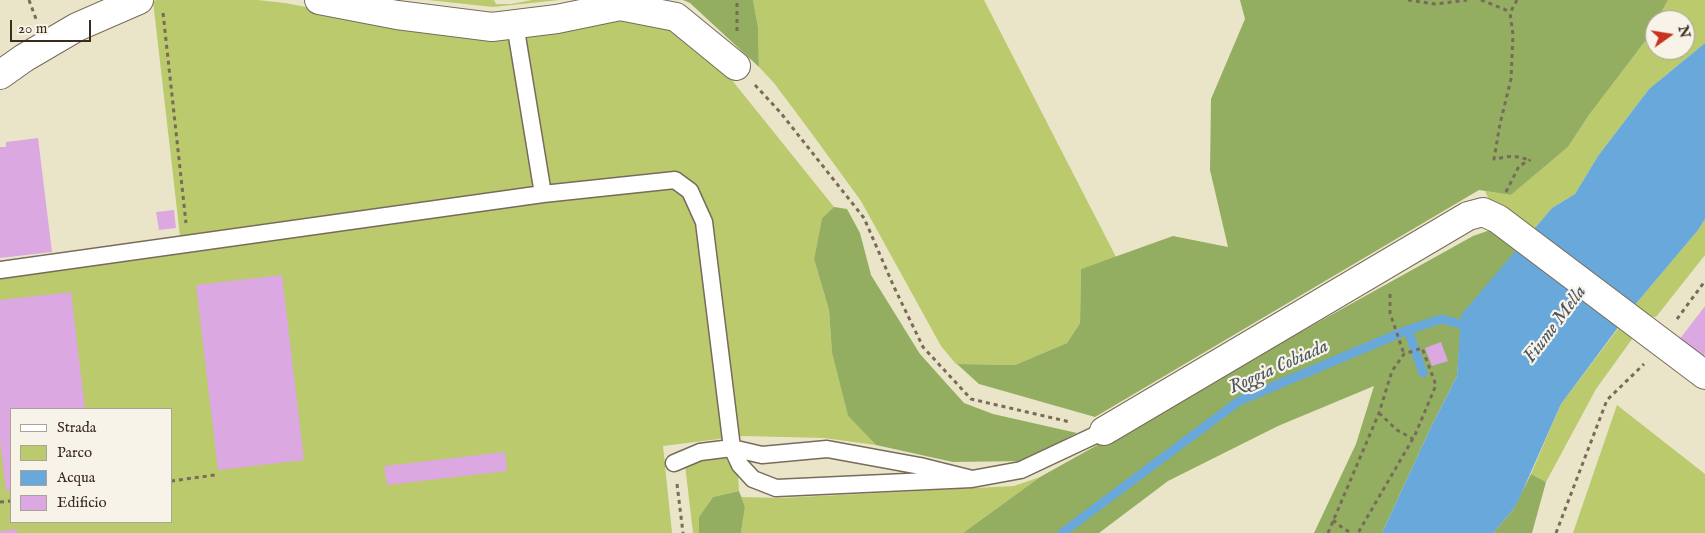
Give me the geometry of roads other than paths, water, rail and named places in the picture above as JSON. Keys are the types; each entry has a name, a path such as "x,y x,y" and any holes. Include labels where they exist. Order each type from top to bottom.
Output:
{"street":[{"path":"319,0 396,15 492,27 557,19 620,6 676,17 736,66"},
{"path":"0,75 24,58 77,27 150,2"},
{"path":"1104,431 1390,264 1468,216 1483,212 1514,230 1705,375"}],"lane":[{"path":"515,24 544,194"},
{"path":"0,270 544,194 675,180 690,191 704,222 732,448 740,465 753,479 776,488 972,479 1021,470 1104,431"},
{"path":"674,463 700,452 732,448 762,455 827,449 920,466 972,479"}],"water":[{"name":"Fiume Mella","path":"1705,43 1705,219 1699,229 1634,306 1561,404 1519,499 1513,510 1493,533 1382,533 1457,376 1461,315 1552,208 1575,194 1598,156 1649,89 1684,60 1695,60 1695,51"}],"waterway":[{"name":"Roggia Cobiada","path":"1062,533 1239,401 1405,331 1441,319 1472,327"},
{"path":"1408,330 1423,373"}]}
